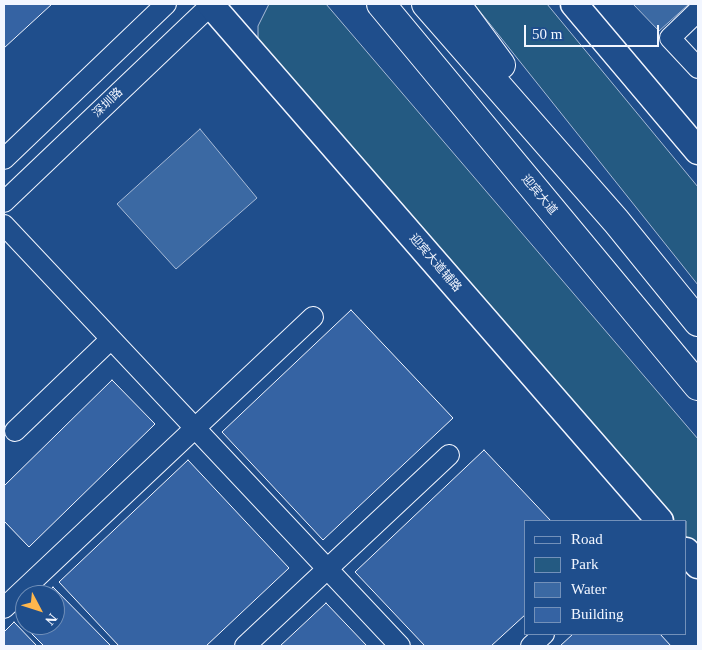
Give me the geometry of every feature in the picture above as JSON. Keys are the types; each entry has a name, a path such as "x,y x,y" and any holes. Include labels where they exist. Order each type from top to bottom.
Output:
{"highway":[{"path":"359,4 568,230"},
{"name":"迎宾大道","path":"380,4 698,386"},
{"path":"426,4 616,221 698,322"},
{"path":"456,4 616,221"}],"main road":[{"name":"迎宾大道辅路","path":"211,4 659,520"},
{"path":"574,4 698,151"},
{"path":"687,552 698,565"}],"street":[{"path":"4,159 166,4"},
{"name":"深圳路","path":"4,202 211,4"},
{"path":"698,11 670,38 698,68"},
{"path":"4,225 400,646"},
{"path":"4,608 313,317"},
{"path":"15,432 111,339"},
{"path":"245,646 449,455"},
{"path":"531,646 543,635"}],"green space":[{"path":"269,4 326,4 698,439 698,550 687,537 687,520 672,520 264,53 258,40 258,26"},
{"path":"474,4 547,4 698,187 698,285"}],"water":[{"path":"633,4 689,4 659,31"},
{"path":"200,129 257,198 176,269 117,204"}],"building":[{"path":"4,4 52,4 4,48"},
{"path":"351,310 453,418 323,540 222,432"},
{"path":"112,380 155,424 29,547 4,521 4,486"},
{"path":"484,450 550,520 524,520 524,616 491,646 425,646 355,572"},
{"path":"188,460 289,568 206,646 119,646 65,588 65,585 59,582"},
{"path":"65,599 111,646 44,646 33,635 65,635"},
{"path":"326,603 367,646 280,646"},
{"path":"14,622 15,635 26,635 37,646 4,646 4,632"},
{"path":"572,635 661,635 671,646 560,646"}]}
